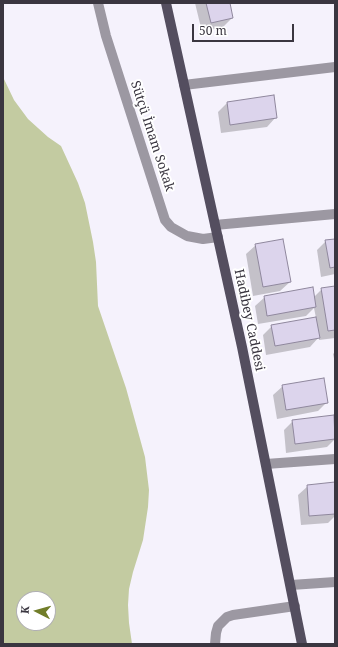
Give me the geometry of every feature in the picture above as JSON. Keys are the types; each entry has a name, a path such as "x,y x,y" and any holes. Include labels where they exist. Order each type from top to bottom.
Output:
{"main road":[{"name":"Hadibey Caddesi","path":"166,3 218,237 302,644"}],"street":[{"name":"Sütçü İmam Sokak","path":"98,3 106,36 165,220 171,227 187,236 202,239 218,237"},
{"path":"184,85 335,67"},
{"path":"215,225 335,214"},
{"path":"266,464 335,459"},
{"path":"291,585 335,582"},
{"path":"215,644 218,626 227,617 295,606"}],"green space":[{"path":"3,77 14,100 28,119 48,137 61,146 78,183 85,203 93,242 96,262 98,306 126,388 145,457 149,490 148,507 143,540 129,589 128,605 132,644 3,644"}],"building":[{"path":"206,3 230,3 233,18 211,23"},
{"path":"274,95 277,118 230,125 227,102"},
{"path":"283,239 291,282 263,287 255,244"},
{"path":"335,239 335,267 330,268 325,240"},
{"path":"335,286 335,330 328,331 321,288"},
{"path":"313,287 316,307 267,316 264,296"},
{"path":"316,317 320,338 275,346 271,325"},
{"path":"324,378 328,403 286,410 282,385"},
{"path":"334,415 335,439 295,444 292,420"},
{"path":"335,482 335,514 309,516 307,485"}]}
